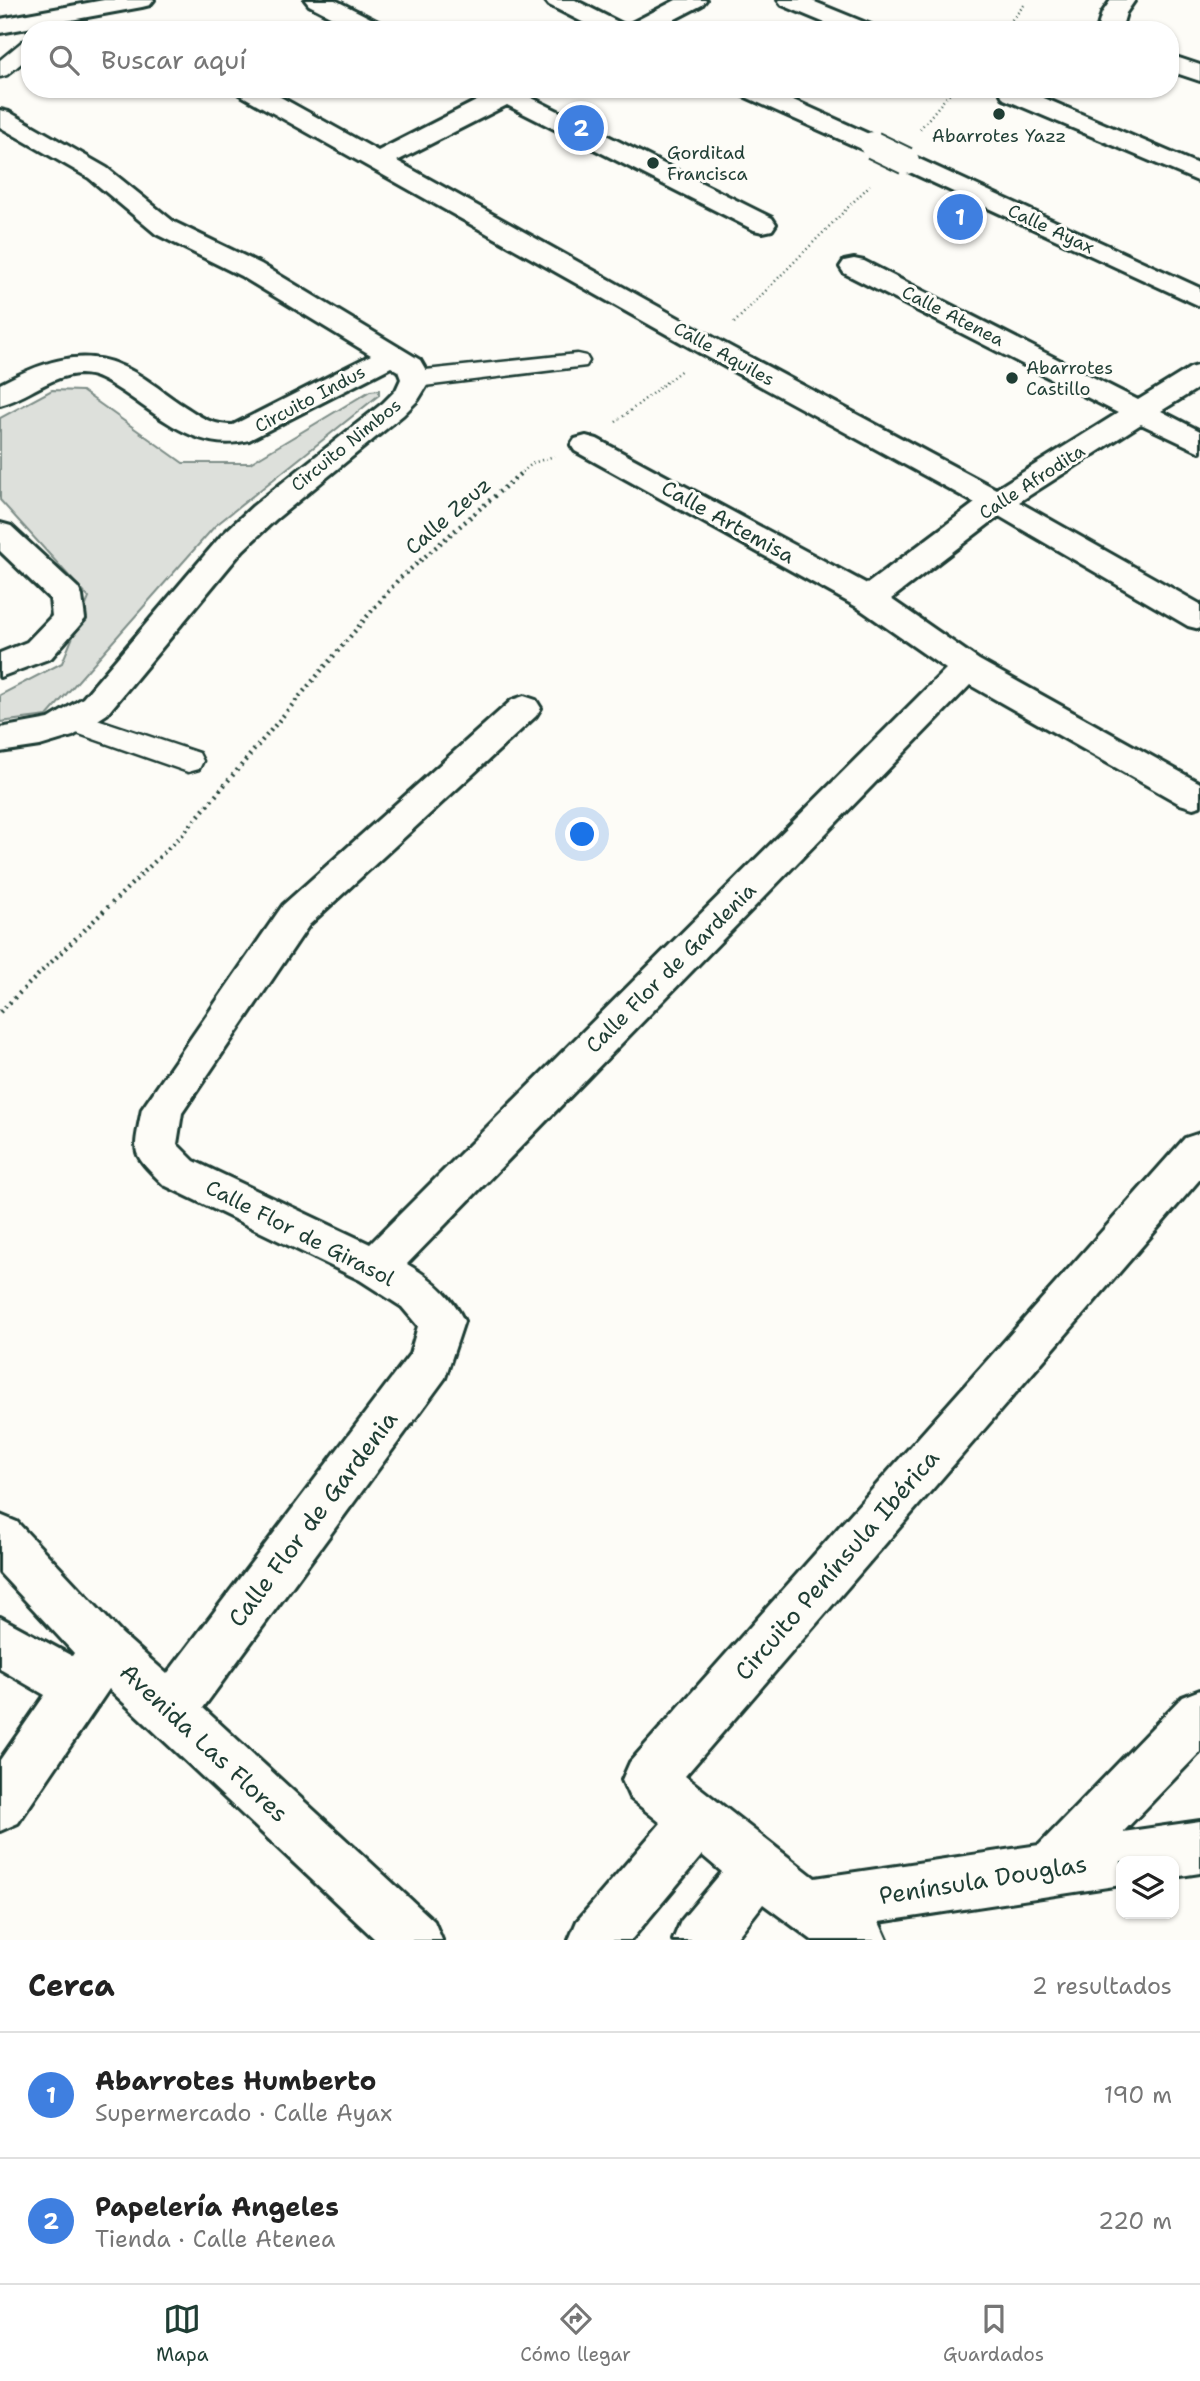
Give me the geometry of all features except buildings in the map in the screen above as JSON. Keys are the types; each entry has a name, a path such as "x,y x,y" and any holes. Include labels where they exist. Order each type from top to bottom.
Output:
{"street":[{"path":"24,21 142,0"},
{"path":"317,0 358,21"},
{"path":"557,0 599,21"},
{"path":"653,21 694,0"},
{"path":"790,0 841,21"},
{"path":"1112,21 1123,0"},
{"path":"98,6 125,21"},
{"path":"0,26 21,22"},
{"path":"0,71 21,53"},
{"path":"1179,66 1200,74"},
{"name":"Calle Aquiles","path":"264,98 710,347 998,502 1200,618"},
{"path":"378,161 494,98"},
{"path":"520,98 763,224"},
{"name":"Calle Ayax","path":"768,98 873,145 909,149 1200,298"},
{"path":"1022,98 1200,174"},
{"path":"1041,106 1055,98"},
{"name":"Circuito Nimbos","path":"0,740 56,731 76,722 95,706 232,543 264,513 393,409 408,394 416,379 410,366 251,270 164,228 98,173 1,117"},
{"name":"Calle Atenea","path":"854,267 1142,411 1200,443"},
{"name":"Circuito Indus","path":"0,396 52,370 71,365 97,366 110,371 201,430 213,434 238,434 392,355"},
{"path":"416,379 577,361"},
{"name":"Calle Afrodita","path":"869,599 998,502 1200,374"},
{"name":"Calle Artemisa","path":"586,445 869,599 967,668 1193,795"},
{"path":"0,533 66,596 69,619 39,650 0,666"},
{"name":"Calle Flor de Gardenia","path":"375,1268 967,668"},
{"name":"Calle Flor de Girasol","path":"442,1321 417,1293 375,1268 179,1173 155,1149 162,1109 296,915 524,708"},
{"path":"76,722 188,761"},
{"name":"Circuito Península Ibérica","path":"860,1940 808,1906 648,1780 1200,1150"},
{"name":"Calle Flor de Gardenia","path":"170,1711 429,1364 442,1321"},
{"name":"Avenida Las Flores","path":"0,1538 91,1669 170,1711 415,1940"},
{"path":"0,1641 91,1669 0,1805"},
{"path":"1052,1869 1200,1715"},
{"path":"596,1940 698,1819"},
{"name":"Península Douglas","path":"808,1906 1200,1847"},
{"path":"699,1940 760,1867"}],"path":[{"path":"1011,21 1026,3"},
{"path":"909,149 946,98"},
{"name":"Calle Zeuz","path":"0,1012 183,834 398,580 533,463 586,445 710,347 871,184"}],"shaded area":[{"path":"52,390 82,391 183,463 250,463 370,391 379,390 379,395 215,526 47,716 0,722 0,695 62,663 89,598 0,500 0,418"}],"place":[{"name":"Abarrotes Yazz","path":"999,114"},
{"name":"Papelería Angeles","path":"581,128"},
{"name":"Gorditad Francisca","path":"653,163"},
{"name":"Abarrotes Humberto","path":"960,217"},
{"name":"Abarrotes Castillo","path":"1012,378"}]}
